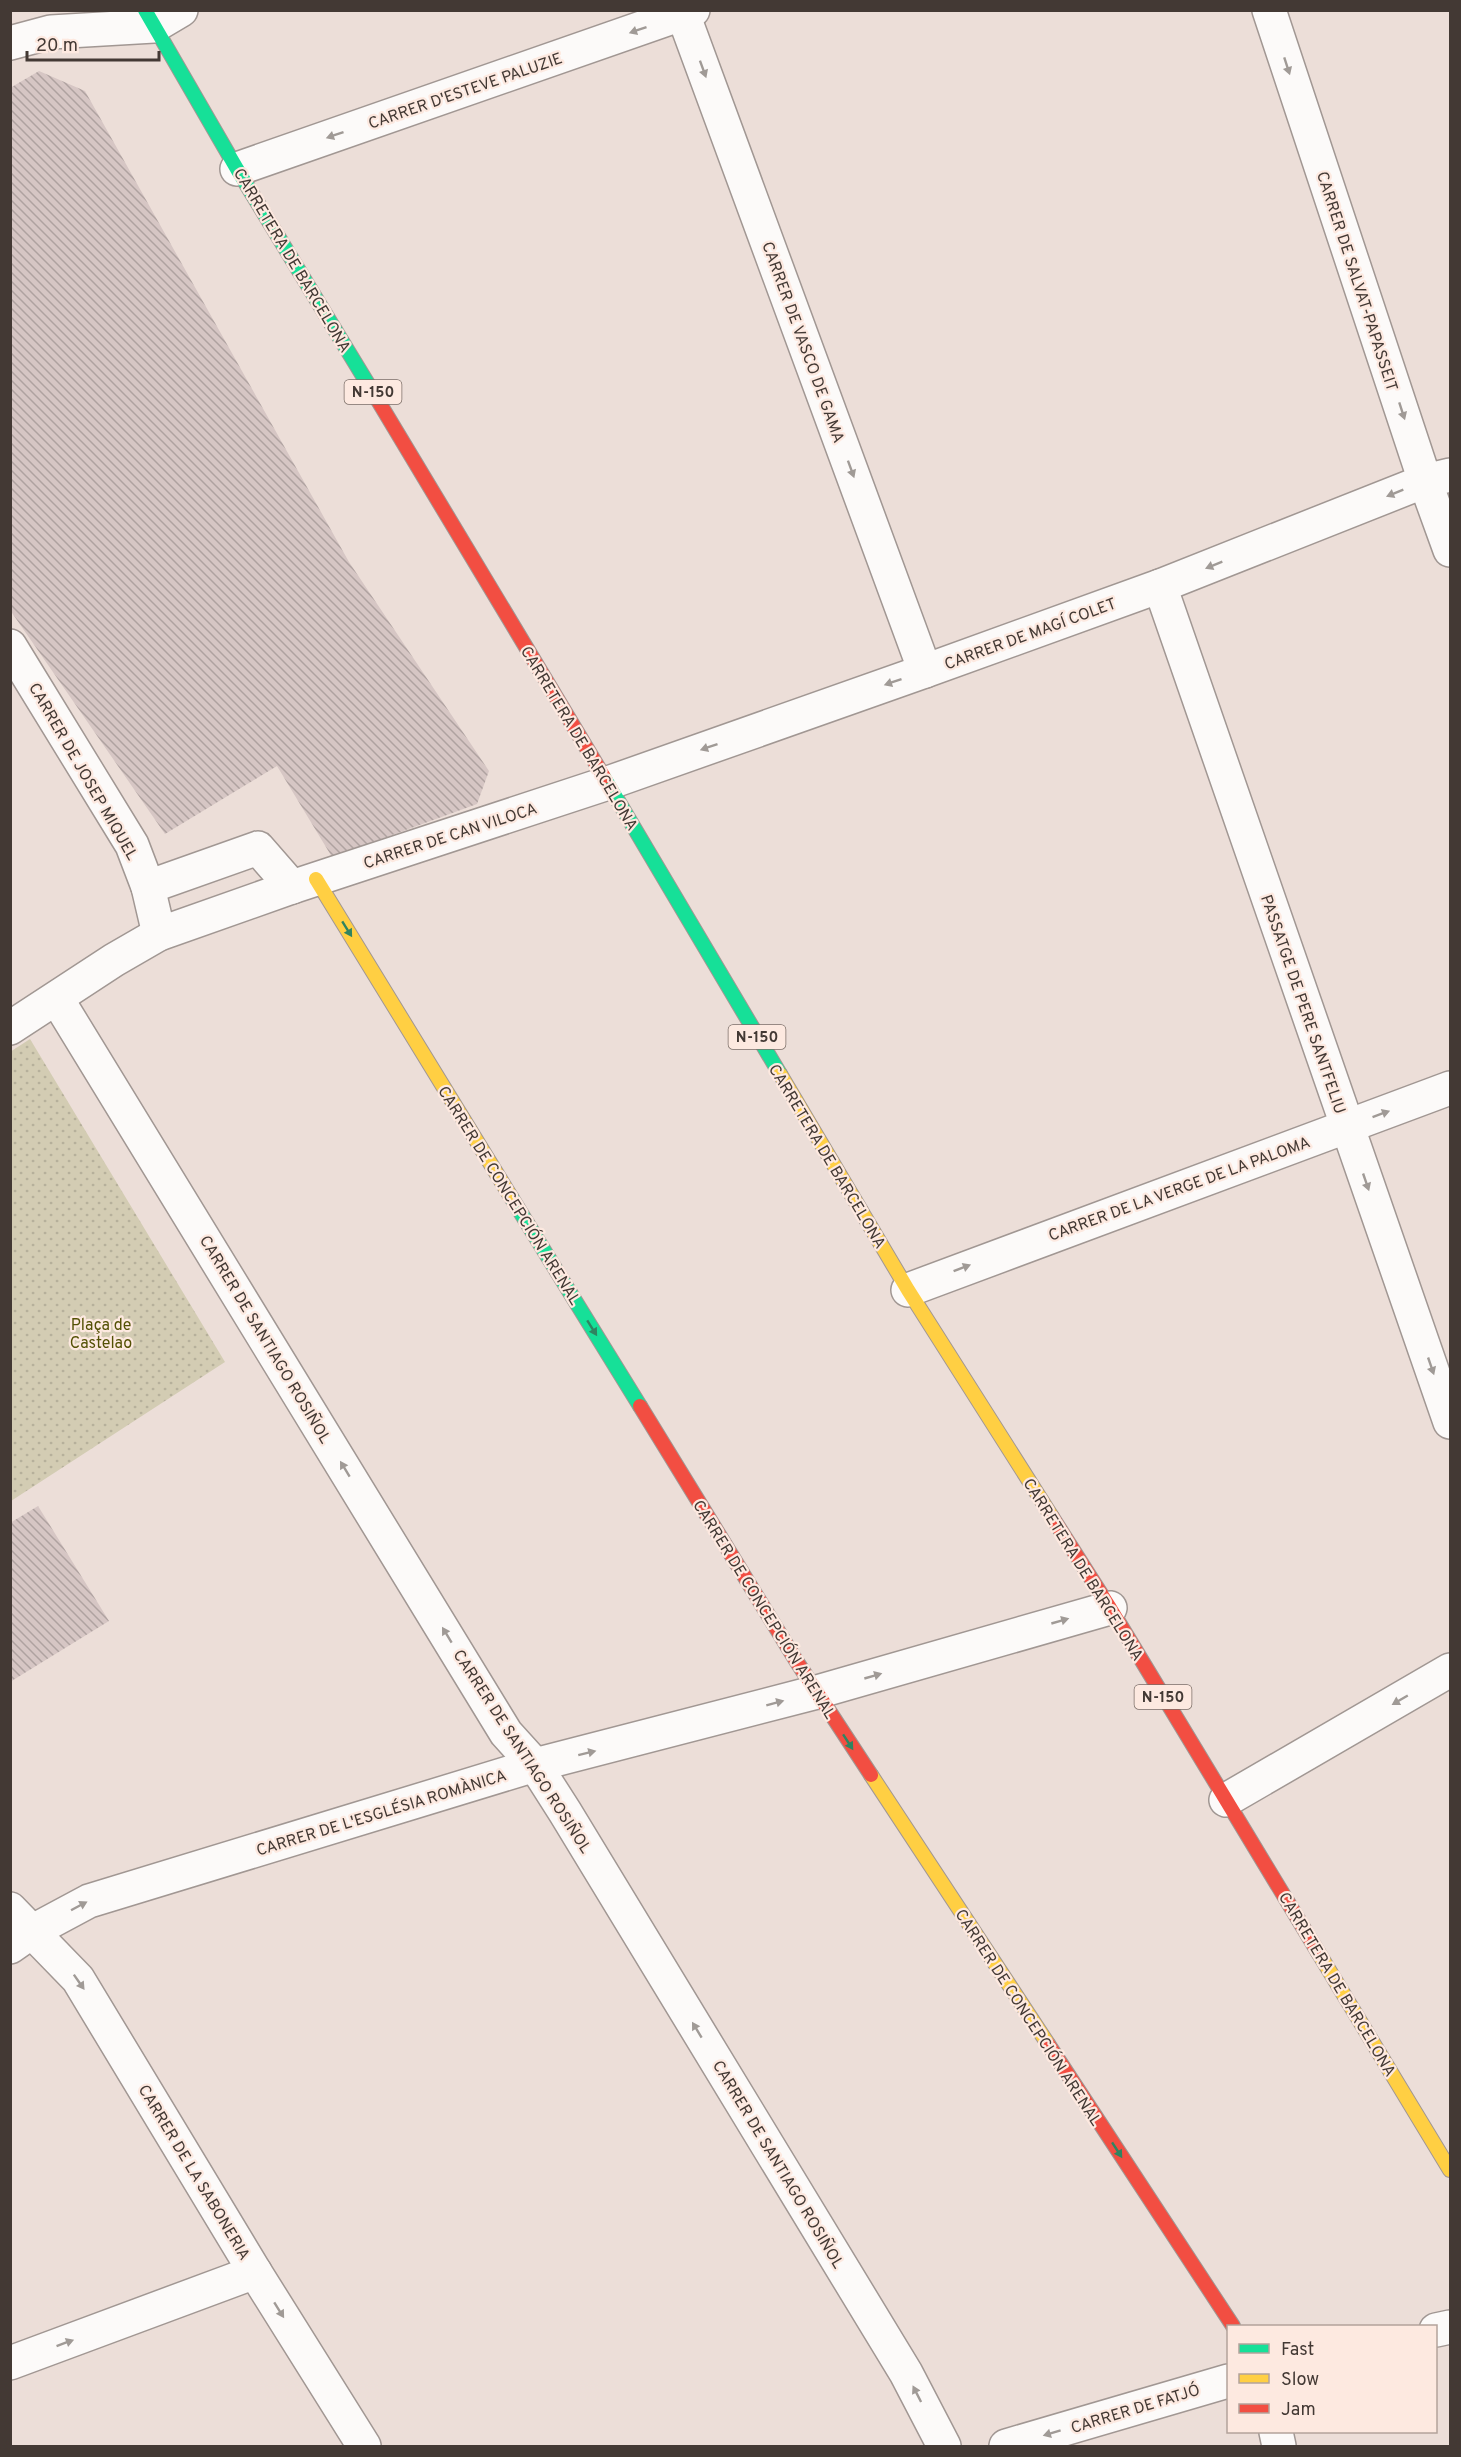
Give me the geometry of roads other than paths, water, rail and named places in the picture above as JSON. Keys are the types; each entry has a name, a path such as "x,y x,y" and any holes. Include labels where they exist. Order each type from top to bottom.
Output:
{"main road":[{"name":"CARRETERA DE BARCELONA","path":"160,16 237,169 608,783 908,1290 1110,1608 1450,2170"},
{"name":"CARRER DE CONCEPCIÓN ARENAL","path":"304,883 817,1692 1232,2325"}],"street":[{"name":"CARRER DE SALVAT-PAPASSEIT","path":"1269,10 1438,478 1450,550"},
{"name":"CARRER D'ESTEVE PALUZIE","path":"237,169 688,12"},
{"name":"CARRER DE VASCO DE GAMA","path":"688,12 925,671"},
{"path":"10,43 51,32 160,16"},
{"name":"CARRER DE MAGÍ COLET","path":"608,783 1160,586 1438,478"},
{"name":"PASSATGE DE PERE SANTFELIU","path":"1160,586 1450,1422"},
{"name":"CARRER DE JOSEP MIQUEL","path":"10,646 132,845 148,887 159,934"},
{"name":"CARRER DE CAN VILOCA","path":"10,1029 114,960 159,934 304,883 608,783"},
{"path":"148,887 258,848 304,883"},
{"name":"CARRER DE SANTIAGO ROSIÑOL","path":"57,999 500,1723 536,1765 906,2373 944,2446"},
{"name":"CARRER DE LA VERGE DE LA PALOMA","path":"908,1290 1450,1088"},
{"name":"CARRER DE L'ESGLÉSIA ROMÀNICA","path":"18,1929 89,1901 536,1765 817,1692 1110,1608"},
{"path":"1226,1800 1450,1670"},
{"name":"CARRER DE LA SABONERIA","path":"18,1929 78,1979 255,2272 364,2446"},
{"path":"10,2363 255,2272"},
{"name":"CARRER DE FATJÓ","path":"1006,2446 1227,2381"}],"park label":[{"name":"Plaça de Castelao","path":"101,1333"}]}
